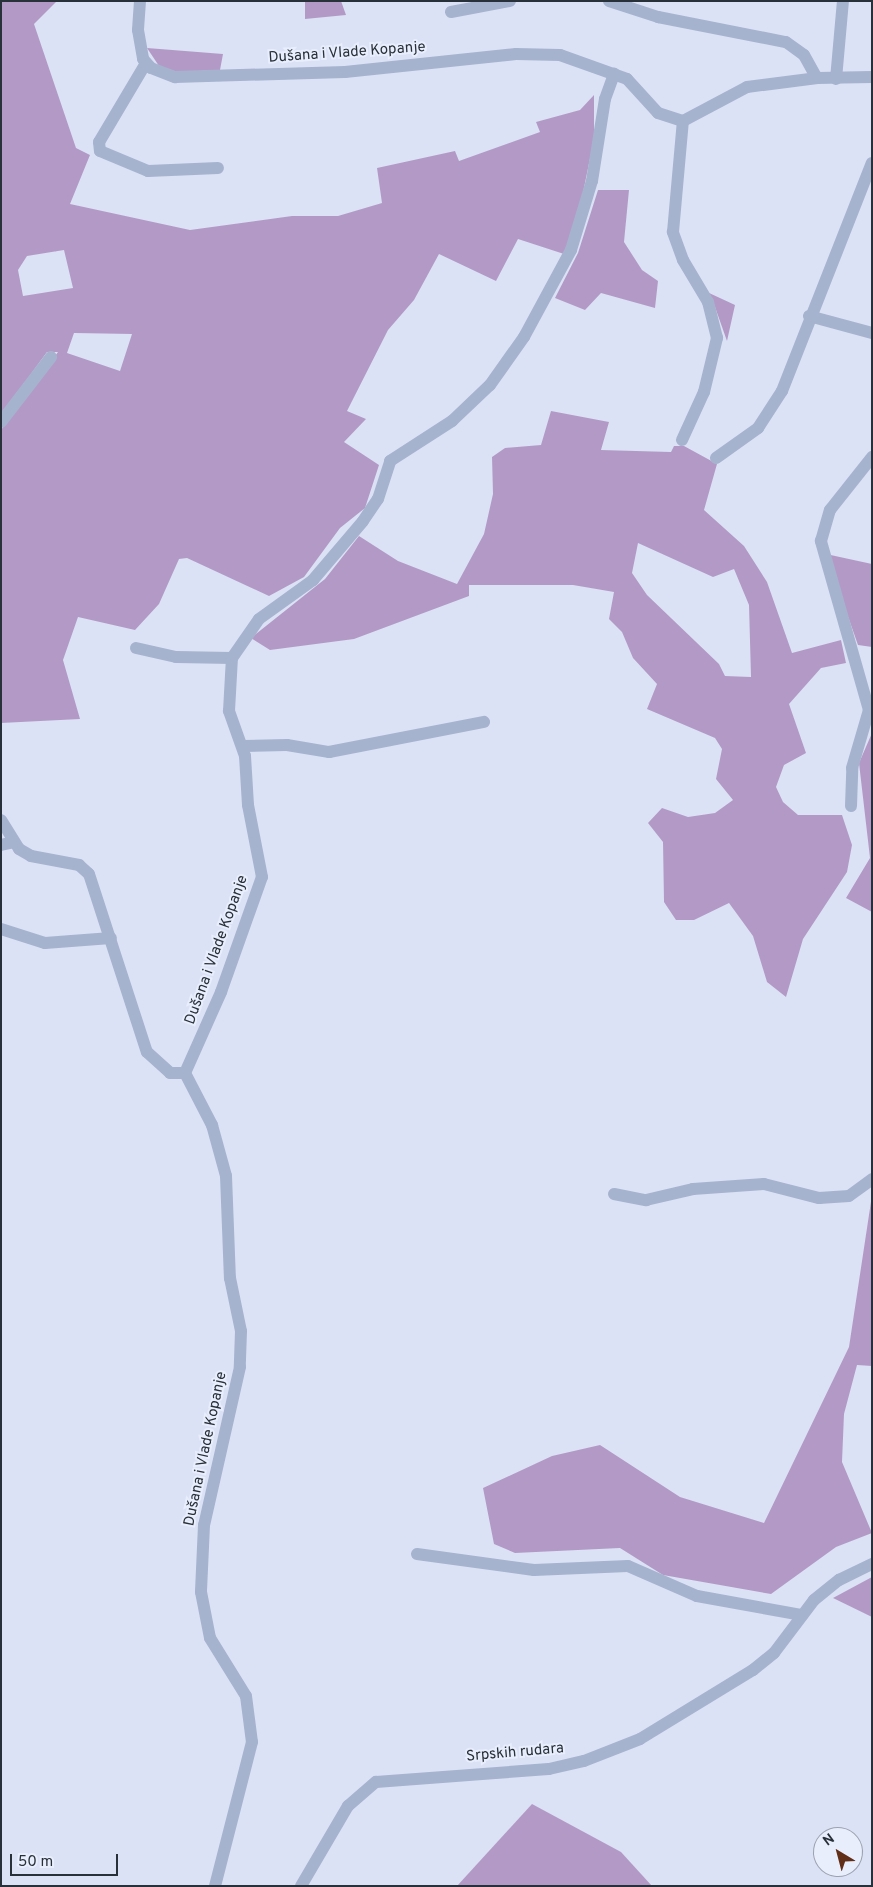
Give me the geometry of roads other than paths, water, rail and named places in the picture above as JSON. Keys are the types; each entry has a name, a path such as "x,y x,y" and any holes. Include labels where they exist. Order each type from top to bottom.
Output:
{"street":[{"path":"140,1 138,30 146,63 99,142 100,151 148,171 218,168"},
{"path":"451,12 510,1"},
{"path":"609,1 658,17 786,42 804,55 817,78"},
{"path":"836,79 843,1"},
{"name":"Dušana i Vlade Kopanje","path":"146,63 175,77 345,72 539,54 571,57 614,74 638,88 658,113 683,121"},
{"path":"136,648 176,657 232,658 259,619 314,580 363,521 378,498 390,461 463,411 490,386 524,338 571,250 583,217 614,74"},
{"path":"682,440 704,392 717,338 708,302 683,260 673,232 683,121 747,87 817,78 872,77"},
{"path":"716,458 742,444 771,411 872,163"},
{"path":"809,316 872,333"},
{"path":"1,422 51,357"},
{"path":"851,806 852,768 869,710 821,541 830,510 872,457"},
{"name":"Dušana i Vlade Kopanje","path":"215,1886 252,1742 246,1696 210,1638 201,1592 204,1525 240,1367 241,1331 230,1278 226,1176 212,1124 185,1073 218,1000 262,877 243,746 229,711 232,658"},
{"path":"243,746 287,745 329,752 484,722"},
{"path":"1,820 8,844 37,859 85,869 111,938 147,1052 170,1073 185,1073"},
{"path":"1,929 44,943 111,938"},
{"path":"614,1194 646,1200 693,1189 764,1184 819,1198 849,1196 872,1179"},
{"path":"417,1554 534,1570 628,1566 697,1596 802,1615"},
{"name":"Srpskih rudara","path":"301,1886 348,1806 376,1782 549,1769 584,1761 640,1739 753,1670 774,1653 802,1615 839,1580 872,1564"}]}
